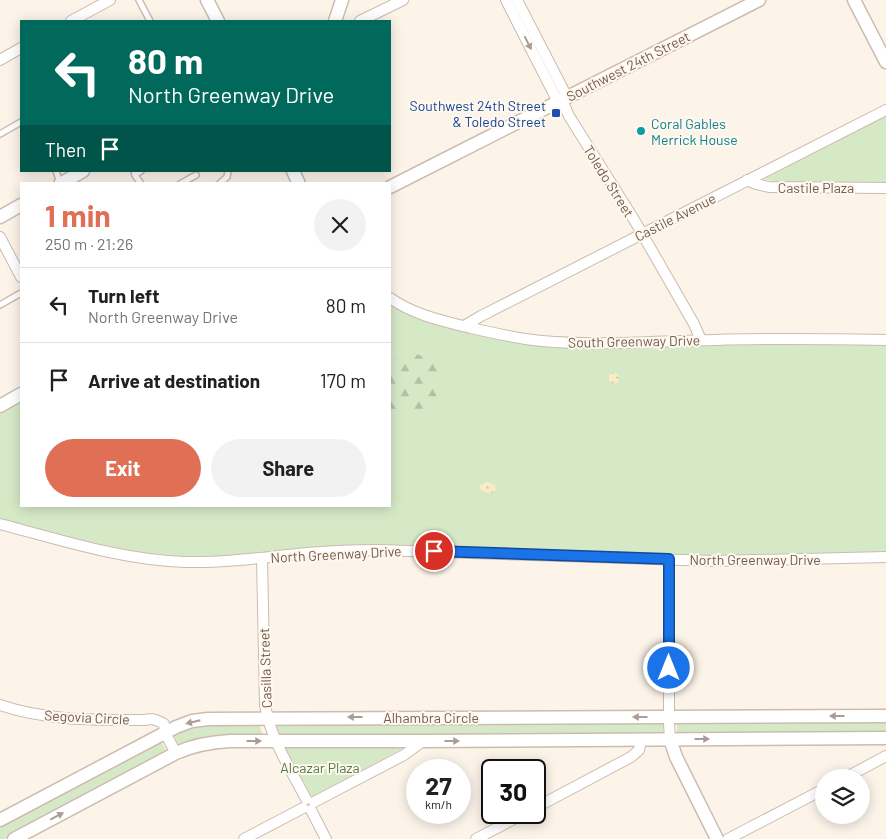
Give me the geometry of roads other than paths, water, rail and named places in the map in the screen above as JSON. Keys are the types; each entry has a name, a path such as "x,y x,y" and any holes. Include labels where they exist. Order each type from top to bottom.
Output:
{"street":[{"path":"73,20 110,0"},
{"path":"207,0 217,20"},
{"path":"335,20 342,0"},
{"path":"362,20 403,0"},
{"name":"Toledo Street","path":"506,0 562,100"},
{"name":"Toledo Street","path":"517,0 569,116 642,234 694,324 701,340"},
{"name":"Southwest 24th Street","path":"391,186 759,0"},
{"path":"854,0 886,62"},
{"path":"0,60 20,49"},
{"name":"Castile Avenue","path":"464,326 886,110"},
{"path":"64,182 81,172"},
{"name":"Castile Plaza","path":"747,180 769,187 886,188"},
{"path":"0,217 20,206"},
{"path":"0,237 20,275"},
{"name":"South Greenway Drive","path":"391,299 406,308 444,322 511,337 541,341 623,344 701,340 886,340"},
{"path":"0,406 20,395"},
{"name":"North Greenway Drive","path":"0,524 105,552 152,560 212,562 378,550 669,559 754,560 886,557"},
{"name":"Casilla Street","path":"262,558 265,705 276,742 326,839"},
{"path":"669,559 670,740 676,757 718,839"},
{"name":"Segovia Circle","path":"0,705 38,715 59,718 95,720 145,720 150,718 164,724 165,732 176,753"},
{"name":"Alhambra Circle","path":"0,820 165,732 199,720 268,718 886,716"},
{"name":"Alhambra Circle","path":"14,839 176,753 190,747 212,742 886,738"},
{"path":"546,802 631,757 638,750 641,740"},
{"path":"244,839 423,742"},
{"path":"862,769 886,756"},
{"path":"728,839 815,794"},
{"path":"476,839 504,824"}],"lane":[{"path":"139,0 149,20"},
{"path":"0,134 20,123"},
{"path":"222,182 228,177 228,172"},
{"path":"184,182 196,175"},
{"path":"0,305 20,294"}],"place":[{"name":"Southwest 24th Street & Toledo Street","path":"556,113"},
{"name":"Coral Gables Merrick House","path":"641,131"}],"park label":[{"name":"Alcazar Plaza","path":"320,767"}]}
